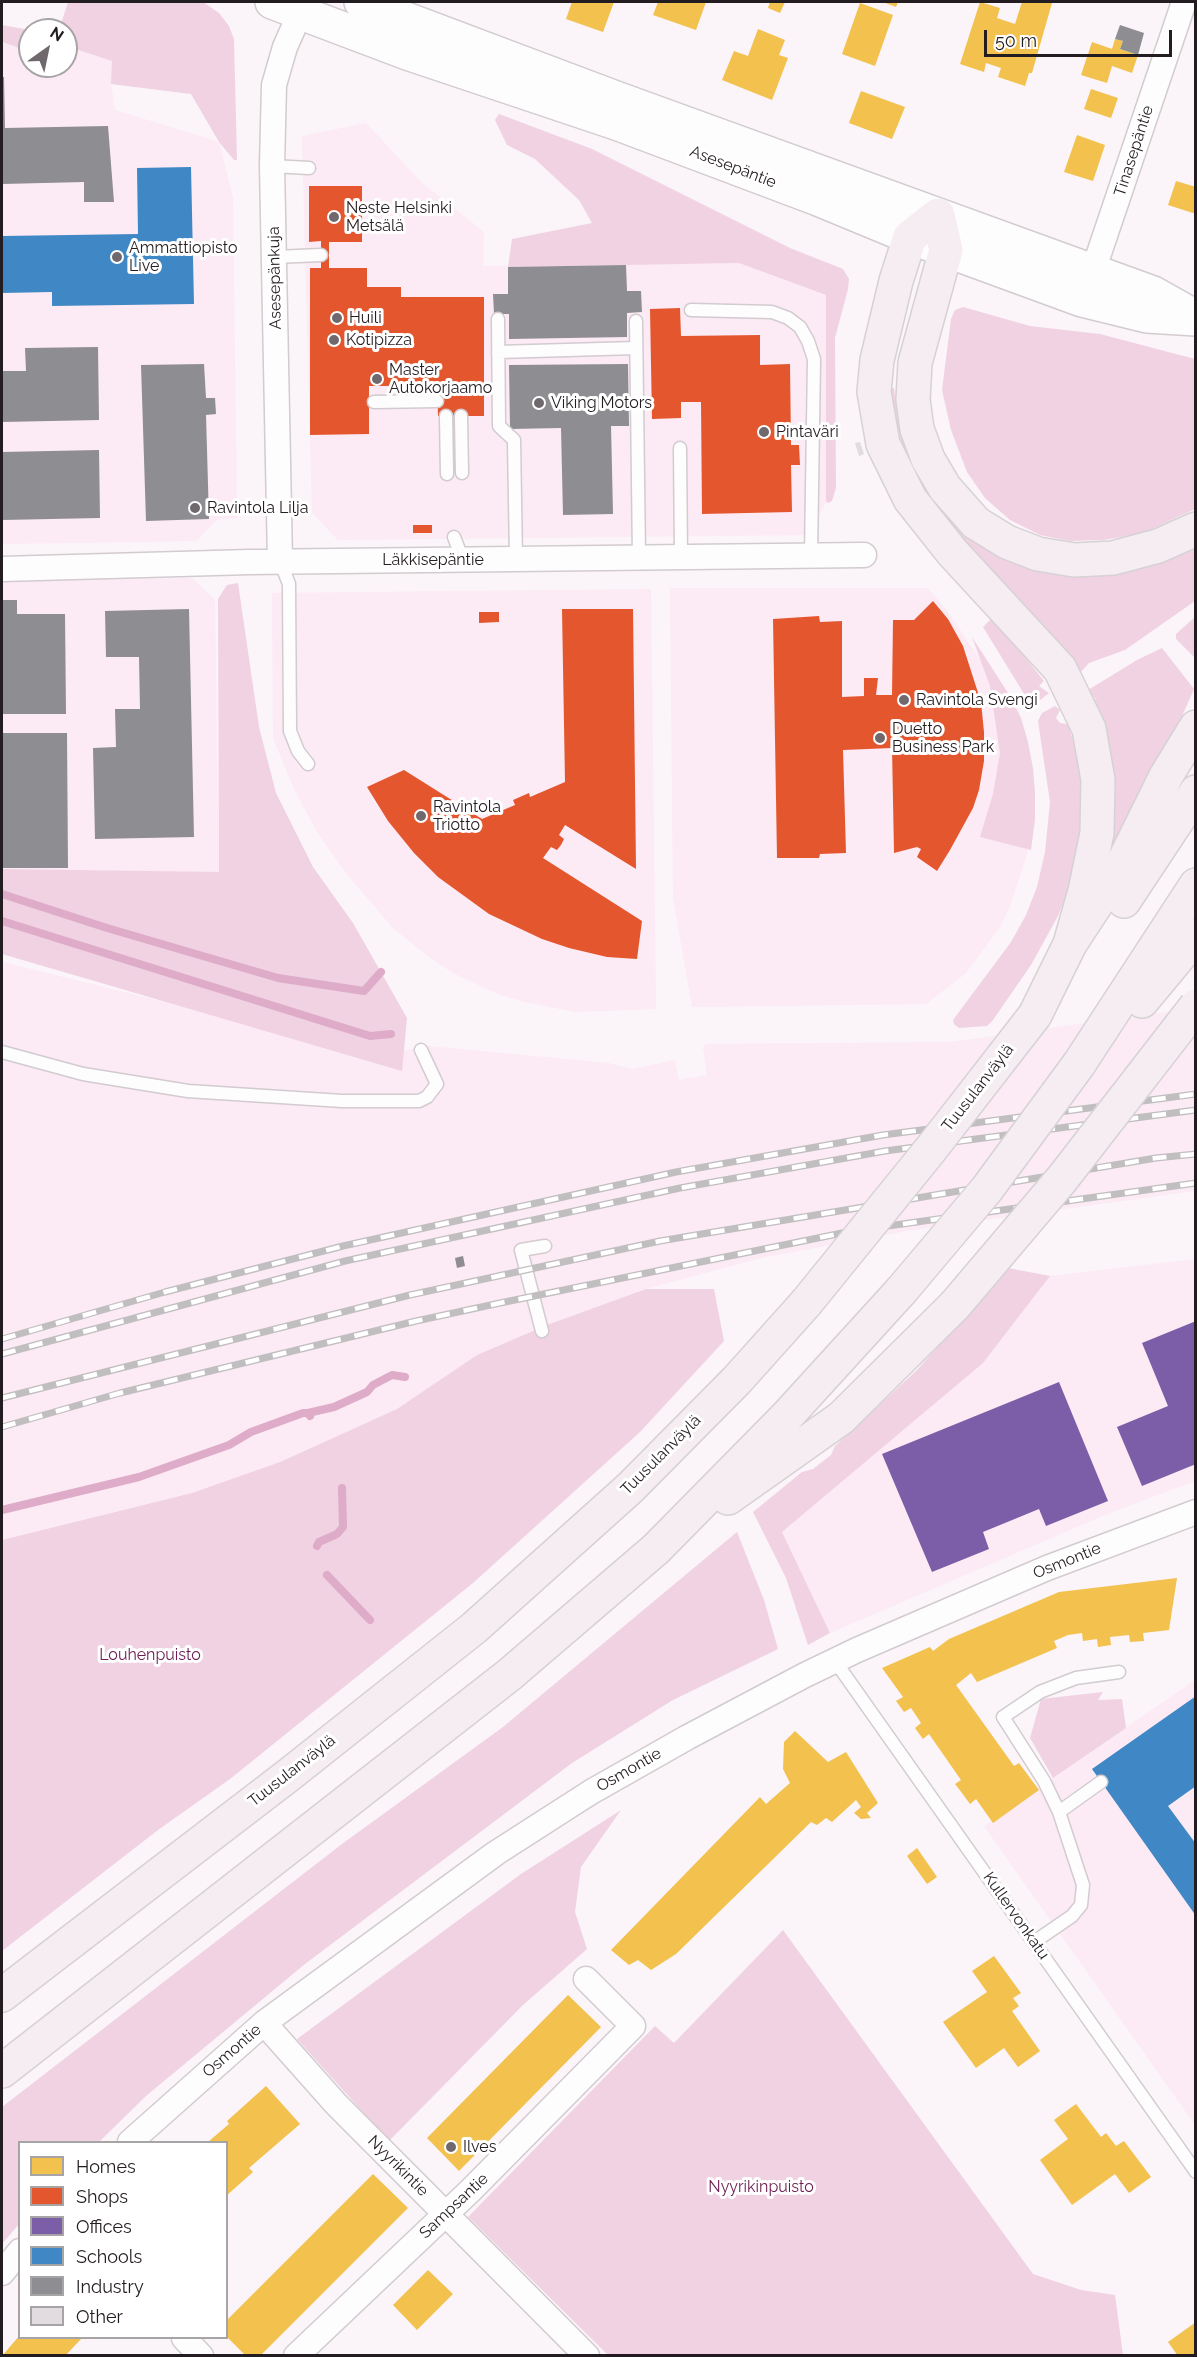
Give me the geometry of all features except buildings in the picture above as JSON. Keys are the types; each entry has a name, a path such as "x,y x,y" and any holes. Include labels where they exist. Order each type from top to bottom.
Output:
{"highway":[{"path":"1070,944 1085,891 1096,833 1098,780 1089,729 1060,669 952,552 910,499 883,444 874,392 877,360 896,281 910,237 938,215 946,250 915,363 913,400 917,429 928,459 945,488 976,523 1007,542 1038,554 1074,560 1113,558 1158,546 1196,529"},
{"path":"1035,1015 1070,944 1123,863 1166,776 1196,727"},
{"name":"Tuusulanväylä","path":"2,1995 290,1774 474,1628 630,1488 737,1380 806,1303 1111,921 1196,792"},
{"path":"1131,1002 1196,885"},
{"path":"2,2071 509,1675 656,1549 787,1416 902,1291 987,1189 1079,1064 1131,1002 1196,936"},
{"path":"656,1549 841,1418 955,1305 1062,1179 1196,1006"}],"main road":[{"name":"Asesepäntie","path":"361,2 938,215 1088,286"},
{"name":"Asesepäntie","path":"292,5 406,53 616,123 946,250 1088,286 1153,293 1196,318"}],"street":[{"path":"1185,2 1196,5"},
{"name":"Tinasepäntie","path":"1088,286 1185,2"},
{"name":"Asesepänkuja","path":"280,561 272,166 274,85 285,47 292,5"},
{"name":"Läkkisepäntie","path":"2,569 280,561 864,555"},
{"name":"Osmontie","path":"131,2141 264,2023 496,1853 565,1808 688,1737 836,1661 1047,1568 1196,1512"},
{"name":"Sampsantie","path":"296,2355 446,2213 633,2026 586,1979"},
{"name":"Nyyrikintie","path":"264,2023 336,2104 587,2355"},
{"path":"2,2273 18,2253"},
{"path":"186,2339 201,2355"}],"lane":[{"path":"272,166 309,168"},
{"path":"275,257 321,255"},
{"path":"691,310 772,312 788,318 800,327 808,341 814,359 811,555"},
{"path":"498,319 499,426 514,440 516,559"},
{"path":"636,321 639,558"},
{"path":"498,352 636,348"},
{"path":"374,402 437,401"},
{"path":"446,416 447,474"},
{"path":"461,416 462,473"},
{"path":"680,448 681,557"},
{"path":"454,537 463,560"},
{"path":"280,561 289,584 290,731 298,751 308,764"},
{"path":"2,1052 83,1074 188,1091 342,1101 419,1101 427,1096 437,1084 422,1050"},
{"path":"542,1330 521,1250 545,1246"},
{"name":"Kullervonkatu","path":"836,1661 1196,2172"},
{"path":"1034,1942 1072,1916 1080,1905 1083,1885 1059,1812 1044,1781 1003,1717 1040,1692 1076,1678 1119,1672"},
{"path":"1059,1812 1101,1782"}],"shaded area":[{"path":"2,43 18,48 18,78 78,78 78,50 113,61 111,84 115,110 219,142 233,198 237,518 218,519 196,541 2,544"},
{"path":"366,123 421,182 484,232 483,266 739,263 826,295 827,501 808,535 338,540 312,513 302,136"},
{"path":"192,578 215,600 219,873 2,869 2,580"},
{"path":"670,588 928,588 948,612 1002,692 1032,811 1027,854 1010,906 1000,927 966,973 926,1004 692,1007 673,897"},
{"path":"651,589 656,1009 576,1012 524,1002 498,994 453,973 393,928 346,873 317,832 294,789 273,738 272,593"},
{"path":"2,962 382,1055 428,1046 608,1063 633,1069 675,1060 679,1080 707,1075 703,1048 706,1044 950,1042 1195,1008 1195,1191 912,1230 761,1258 646,1289 547,1325 477,1355 397,1409 280,1462 192,1493 2,1540"},
{"path":"1195,1259 1195,1481 1112,1512 830,1633 782,1532 983,1363 1050,1276"},
{"path":"1195,1680 1195,2125 984,1826"}],"green space":[{"path":"68,2 203,2 219,13 229,26 234,39 237,160 234,160 219,142 191,94 111,84 112,61 78,50 78,18 63,18"},
{"path":"2,25 18,28 18,48 2,42"},
{"path":"499,114 592,149 790,248 843,269 849,279 835,338 836,488 832,501 828,503 826,501 826,295 739,263 508,267 512,239 592,223 579,200 535,159 507,145 495,120"},
{"path":"963,307 1030,326 1100,334 1195,359 1195,509 1141,534 1103,540 1070,541 1040,535 1010,520 985,498 967,472 951,430 942,390 951,319 955,310"},
{"path":"889,388 894,388 901,432 918,473 997,553 1195,541 1195,601 1125,650 1089,663 1078,675 937,516 901,453"},
{"path":"238,583 259,727 276,793 313,867 353,923 407,1018 402,1071 2,954 2,869 219,872 218,599 227,585"},
{"path":"993,617 1044,681 1039,686 1049,693 1039,701 1026,697 983,627"},
{"path":"1195,617 1195,658 1176,639 1176,634"},
{"path":"972,637 1010,696 1021,718 1028,742 1035,793 1035,819 1031,850 980,837 993,794 1000,753 990,686"},
{"path":"1162,648 1194,689 1160,766 1115,846 1112,845 1114,792 1108,753 1089,698 1097,699 1089,695 1088,690 1137,660"},
{"path":"1055,706 1060,710 1056,718 1060,723 1068,724 1082,771 1084,821 1075,874 1058,916 1031,965 993,1020 987,1026 959,1028 953,1020 1011,942 1026,915 1037,887 1045,852 1050,802 1038,721 1042,713"},
{"path":"1008,1268 1050,1276 983,1363 782,1532 830,1633 808,1645 786,1578 753,1512 802,1472 813,1469 831,1455 835,1446 917,1370"},
{"name":"Louhenpuisto","path":"646,1289 714,1289 724,1341 640,1432 473,1583 230,1779 158,1830 2,1951 2,1540 192,1493 280,1462 397,1409 477,1355 547,1325"},
{"path":"737,1532 764,1600 778,1649 673,1700 572,1763 305,1964 146,2096 100,2141 18,2141 18,2225 2,2244 2,2107 342,1844 503,1727"},
{"path":"1103,1692 1098,1700 1122,1699 1126,1728 1053,1778 1030,1738 1041,1699"},
{"path":"621,1810 581,1867 575,1912 587,1949 523,2005 389,2141 297,2039 521,1874"},
{"name":"Nyyrikinpuisto","path":"783,1930 1033,2274 1081,2290 1115,2295 1123,2355 608,2355 468,2217 655,2026 674,2043"}],"waterway":[{"path":"2,894 107,928 278,978 364,991 381,972"},
{"path":"2,921 370,1036 391,1034"},
{"path":"308,1413 334,1407 367,1392 373,1385 392,1375 405,1377"},
{"path":"2,1510 139,1477 229,1445 251,1432 303,1413 308,1413 310,1416"},
{"path":"317,1546 319,1542 337,1534 343,1527 342,1488"},
{"path":"327,1575 370,1620"}],"railway":[{"path":"2,1339 165,1292 343,1246 676,1172 883,1135 1196,1094"},
{"path":"2,1354 345,1261 680,1188 885,1151 1196,1110"},
{"path":"2,1398 410,1295 660,1241 1156,1158 1196,1154"},
{"path":"2,1427 120,1393 416,1321 852,1231 1196,1183"}],"place":[{"name":"Neste Helsinki Metsälä","path":"334,217"},
{"name":"Ammattiopisto Live","path":"117,257"},
{"name":"Huili","path":"337,318"},
{"name":"Kotipizza","path":"334,340"},
{"name":"Master Autokorjaamo","path":"377,379"},
{"name":"Viking Motors","path":"539,403"},
{"name":"Pintaväri","path":"764,432"},
{"name":"Ravintola Lilja","path":"195,508"},
{"name":"Ravintola Svengi","path":"904,700"},
{"name":"Duetto Business Park","path":"880,738"},
{"name":"Ravintola Triotto","path":"421,816"},
{"name":"Ilves","path":"451,2147"}]}
